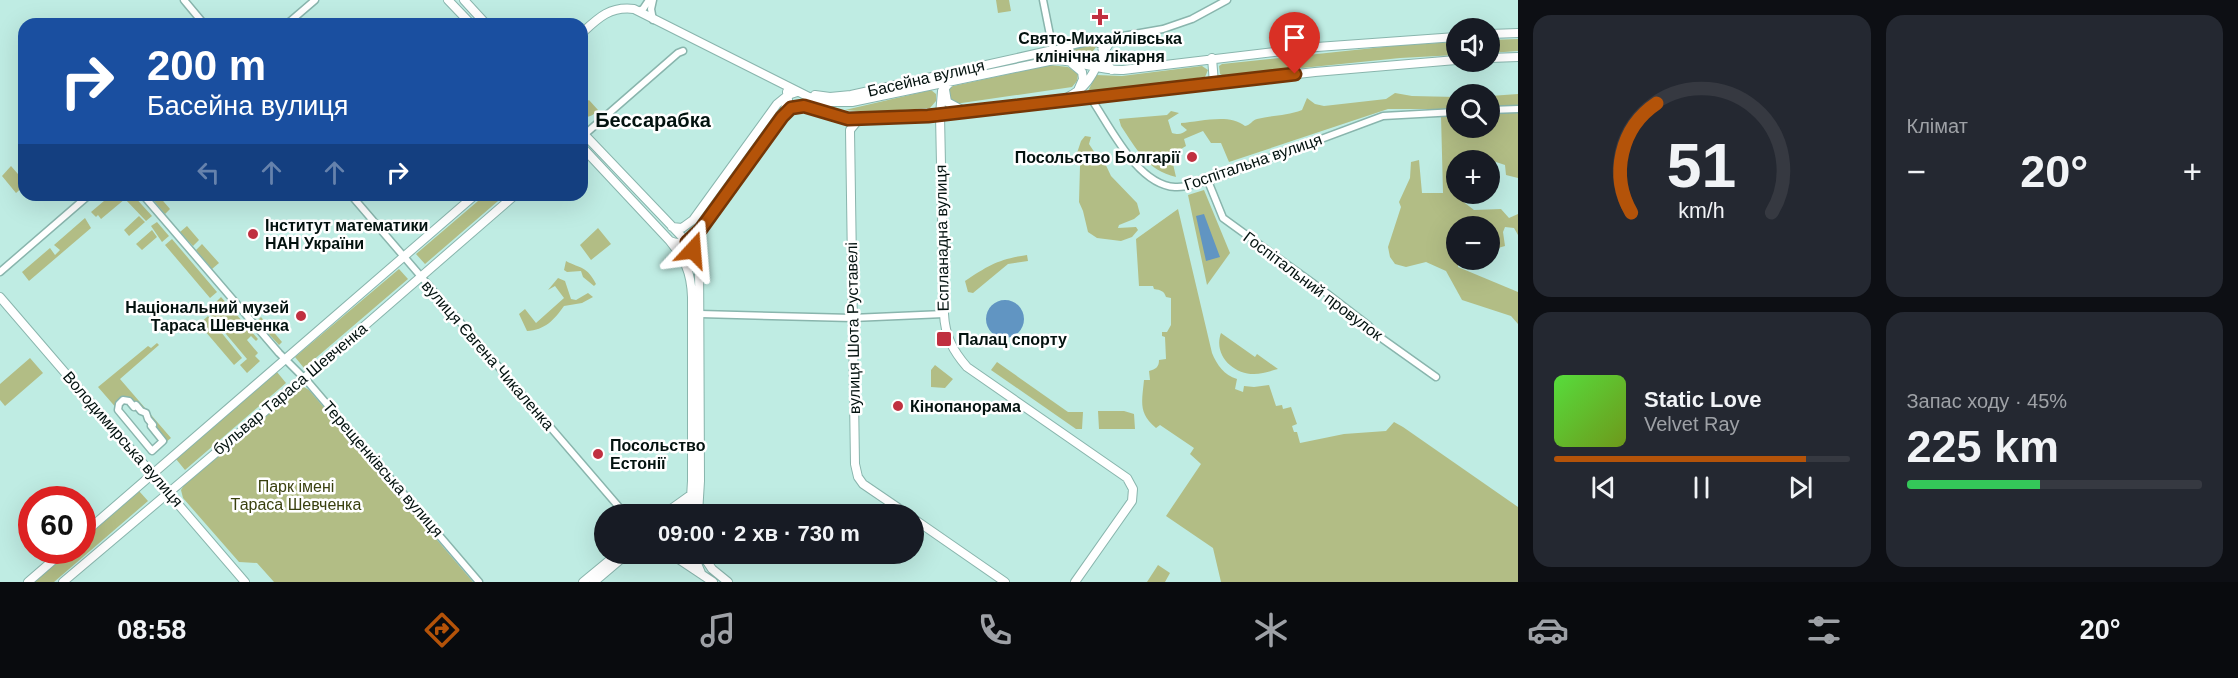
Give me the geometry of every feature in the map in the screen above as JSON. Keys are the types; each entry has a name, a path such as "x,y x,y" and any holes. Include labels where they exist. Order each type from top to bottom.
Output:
{"main road":[{"path":"448,0 465,18"},
{"path":"464,0 480,18"},
{"path":"588,28 604,13 612,10 628,8 638,11"},
{"name":"Басейна вулиця","path":"638,11 780,84 829,102 852,102 1038,62 1068,61 1096,67"},
{"path":"1500,34 1518,33"},
{"path":"1061,100 1082,89 1113,38"},
{"path":"1053,50 1076,56 1096,67 1112,70 1317,47 1446,38"},
{"path":"1096,41 1101,45 1106,65 1112,70"},
{"name":"Басейна вулиця","path":"799,92 830,97 851,95 1053,50"},
{"path":"1500,58 1518,57"},
{"path":"1212,58 1214,83"},
{"path":"1068,61 1079,68 1084,76 1082,83 1071,95"},
{"name":"Басейна вулиця","path":"782,117 791,108 804,106 848,119 940,114 1214,83 1446,61"},
{"path":"952,80 946,86 944,95 947,102 965,111"},
{"path":"780,84 788,95"},
{"name":"Еспланадна вулиця","path":"946,86 941,94 940,114 946,334 954,351 968,367 1126,478 1133,489 1132,501 1075,582"},
{"path":"672,227 682,228 693,220 777,104 788,95 799,92"},
{"path":"669,240 677,243 687,242 701,229 782,117 788,95"},
{"name":"вулиця Шота Руставелі","path":"859,119 850,130 852,318 857,473 863,484 892,504"},
{"path":"588,139 687,242 700,268"},
{"path":"588,153 669,240 686,265 692,282 696,504"},
{"name":"бульвар Тараса Шевченка","path":"96,523 468,201"},
{"name":"бульвар Тараса Шевченка","path":"63,582 508,201"},
{"path":"690,504 695,494 701,229"},
{"name":"Володимирська вулиця","path":"0,297 245,582"},
{"path":"680,504 695,494"},
{"path":"924,526 1005,582"},
{"path":"28,582 49,564"},
{"path":"584,582 605,564"},
{"path":"594,582 615,564"},
{"path":"686,564 713,582"},
{"path":"697,564 700,573"},
{"path":"709,564 728,582"}],"street":[{"path":"184,0 199,18"},
{"path":"294,18 315,0"},
{"path":"638,11 651,0"},
{"path":"651,0 654,20"},
{"path":"1043,0 1053,50"},
{"path":"1038,62 1053,50 1176,25 1227,0"},
{"path":"588,130 683,51"},
{"name":"Госпітальна вулиця","path":"1090,97 1136,164 1150,178 1167,186 1179,188 1208,181 1383,116 1446,112"},
{"path":"1500,110 1518,110"},
{"name":"Госпітальний провулок","path":"1208,181 1223,218 1436,377"},
{"path":"0,272 82,201"},
{"name":"Терещенківська вулиця","path":"148,201 304,378 478,582"},
{"name":"вулиця Євгена Чикаленка","path":"356,201 616,504"},
{"path":"700,314 852,318 944,314"},
{"path":"123,400 129,401 134,407 136,405 146,413 153,425 151,426 164,441 152,450 118,410 123,400"}],"green space":[{"path":"996,0 1009,0 1011,11 998,13"},
{"path":"1518,39 1518,51 1500,52 1500,40"},
{"path":"1446,43 1446,56 1224,76 1220,74 1219,66 1222,64"},
{"path":"1093,44 1096,47 1088,58 1073,53 1073,49"},
{"path":"1050,65 1068,67 1078,74 1077,81 1072,87 955,104 947,97 948,89 953,86"},
{"path":"1202,66 1208,70 1205,77 1087,93 1096,75 1122,76"},
{"path":"931,90 936,94 936,101 930,108 869,112 845,110"},
{"path":"1395,93 1446,97 1446,109 1388,109 1229,162 1221,143 1211,143 1203,131 1184,139 1186,146 1171,155 1176,177 1157,169 1144,158 1121,126 1119,119 1167,115 1171,111 1179,113 1168,120 1172,133 1179,134 1187,130 1181,123 1223,119 1245,126 1257,119 1296,112 1302,110 1307,98 1315,104 1324,106 1386,99"},
{"path":"1518,94 1518,106 1500,107 1500,95"},
{"path":"588,101 598,110 588,116"},
{"path":"1518,111 1518,178 1506,175 1505,165 1500,163 1500,150 1446,150 1446,204 1466,204 1474,210 1501,209 1509,218 1518,214 1518,235 1514,228 1505,227 1503,232 1505,246 1500,247 1500,216 1446,216 1446,270 1465,270 1518,292 1518,324 1511,316 1462,300 1446,271 1426,262 1406,267 1395,264 1390,257 1388,247 1401,207 1399,202 1410,178 1411,162 1419,160 1422,193 1443,193 1441,115 1446,115 1446,138 1500,138 1500,112"},
{"path":"1085,136 1091,137 1089,144 1097,156 1103,159 1111,176 1137,203 1140,214 1119,225 1118,228 1136,227 1138,230 1132,237 1121,241 1097,238 1088,232 1079,202 1080,166 1076,156"},
{"path":"11,166 18,174 18,191 16,193 2,176"},
{"path":"1204,190 1230,253 1207,285 1188,195"},
{"path":"104,201 123,201 101,219 91,212"},
{"path":"127,201 138,201 152,216 146,221"},
{"path":"154,201 163,201 170,209 165,214"},
{"path":"478,201 498,201 425,264 416,254"},
{"path":"1178,209 1212,353 1222,369 1237,379 1235,389 1243,392 1244,386 1269,385 1276,406 1282,405 1283,409 1291,407 1297,424 1292,426 1294,432 1297,432 1300,443 1344,434 1386,431 1394,422 1403,427 1518,507 1518,582 1221,582 1213,548 1166,516 1201,464 1190,454 1194,448 1160,425 1156,428 1146,417 1142,407 1144,380 1150,380 1149,371 1157,367 1159,360 1166,359 1165,337 1162,336 1162,332 1167,332 1171,325 1171,298 1166,297 1160,290 1154,289 1153,286 1139,286 1136,239"},
{"path":"139,216 145,222 129,236 124,230"},
{"path":"85,218 91,228 29,281 22,272 50,248 55,255 60,250 54,245"},
{"path":"157,222 169,236 162,242 151,226"},
{"path":"187,226 199,240 193,246 180,232"},
{"path":"598,228 611,244 591,260 580,245"},
{"path":"152,230 157,237 142,250 136,244"},
{"path":"172,239 217,292 210,298 165,245"},
{"path":"202,244 219,263 212,269 196,250"},
{"path":"1027,255 1028,261 1008,264 973,293 968,292 965,281 1001,261"},
{"path":"566,261 587,271 596,284 594,286 583,277 581,271 567,272 564,270"},
{"path":"399,269 408,279 304,368 295,357"},
{"path":"558,278 565,281 571,299 576,300 588,293 593,297 582,303 564,306 548,323 539,329 527,331 519,314 525,309 536,323 564,298 555,286 548,290"},
{"path":"221,297 258,339 256,341 251,336 247,340 258,353 255,356 260,361 247,373 240,365 247,359 210,315 220,310 215,303"},
{"path":"208,316 242,358 234,365 199,324"},
{"path":"261,317 282,342 279,345 257,321"},
{"path":"1221,333 1255,357 1257,354 1278,369 1254,374 1232,367 1222,356 1219,341"},
{"path":"157,343 159,345 120,379 171,438 166,442 148,417 125,400 118,410 98,387 148,346 151,348"},
{"path":"30,358 43,373 5,406 0,400 0,384"},
{"path":"997,362 1068,412 1083,412 1082,429 1076,429 991,370"},
{"path":"935,365 953,379 945,388 931,387 931,370"},
{"path":"277,372 286,383 185,470 176,459"},
{"name":"Парк імені Тараса Шевченка","path":"304,387 309,390 473,582 274,582 257,563 239,562 183,498 181,490 184,485 296,389"},
{"path":"1098,411 1124,411 1134,414 1135,429 1099,429"},
{"path":"139,491 148,501 96,546 96,529"},
{"path":"55,564 75,564 54,582 34,582"},
{"path":"1158,565 1170,573 1165,582 1147,582"}],"water":[{"path":"1204,214 1220,257 1206,261 1196,216"},
{"path":"1005,300 1019,305 1024,319 1019,333 1005,338 991,333 986,319 991,305"}],"place":[{"name":"Свято-Михайлівська клінічна лікарня","path":"1100,17"},
{"name":"Посольство Болгарії","path":"1192,157"},
{"name":"Інститут математики НАН України","path":"253,234"},
{"name":"Національний музей Тараса Шевченка","path":"301,316"},
{"name":"Палац спорту","path":"944,339"},
{"name":"Кінопанорама","path":"898,406"},
{"name":"Посольство Естонії","path":"598,454"}],"district":[{"name":"Бессарабка","path":"653,120"}],"route":[{"path":"693,250 687,242 701,229 782,117 791,108 797,106 848,119 928,116 1295,74"}]}
